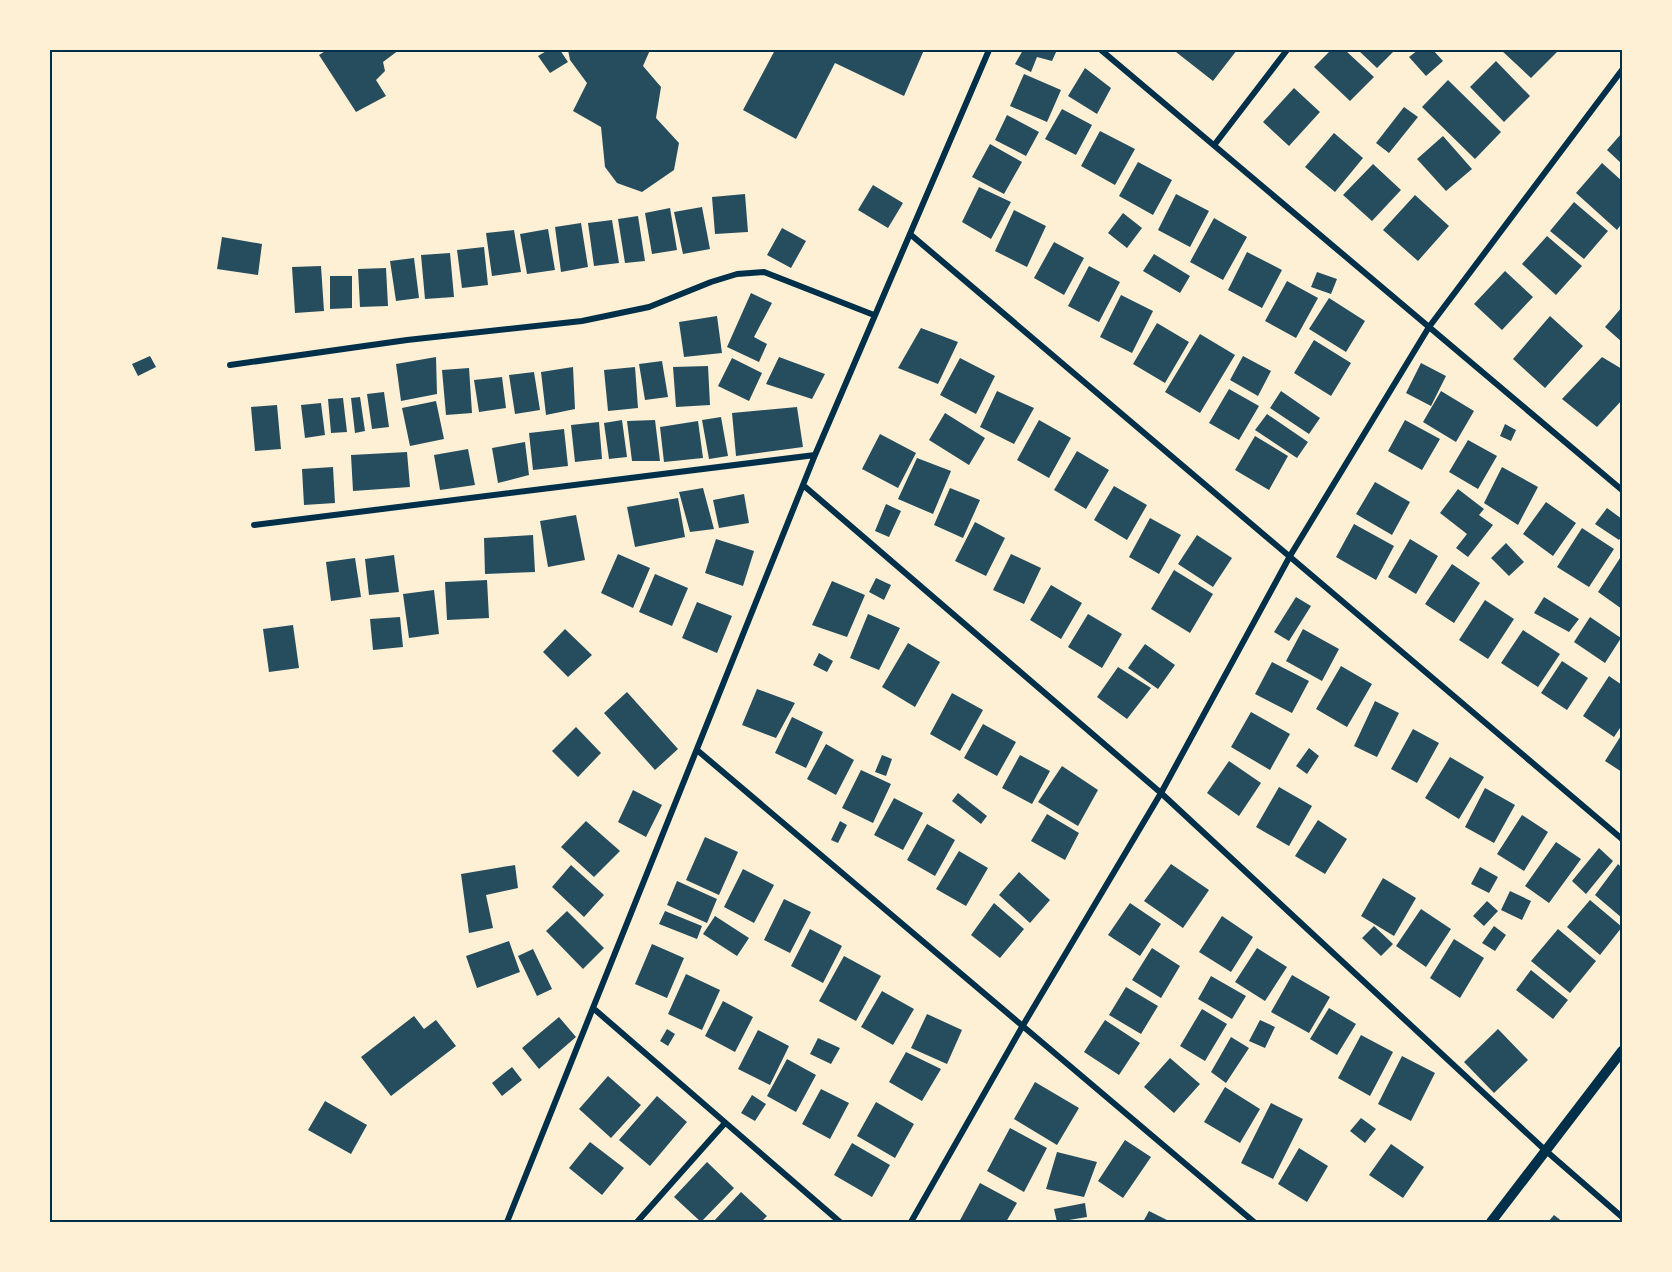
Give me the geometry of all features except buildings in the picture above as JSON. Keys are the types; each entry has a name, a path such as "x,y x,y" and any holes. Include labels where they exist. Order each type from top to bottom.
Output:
{"street":[{"path":"507,1222 815,455 989,50"},
{"path":"1101,50 1623,490"},
{"path":"1215,144 1287,50"},
{"path":"911,1222 1161,793 1290,556 1429,327 1623,70"},
{"path":"910,234 1623,839"},
{"path":"230,365 407,340 582,321 649,307 737,274 764,272 874,315"},
{"path":"254,525 815,455"},
{"path":"803,485 1161,793 1545,1150 1623,1217"},
{"path":"697,750 1022,1028 1254,1222"},
{"path":"593,1008 840,1222"},
{"path":"1491,1222 1623,1051"},
{"path":"637,1222 725,1123"}]}
